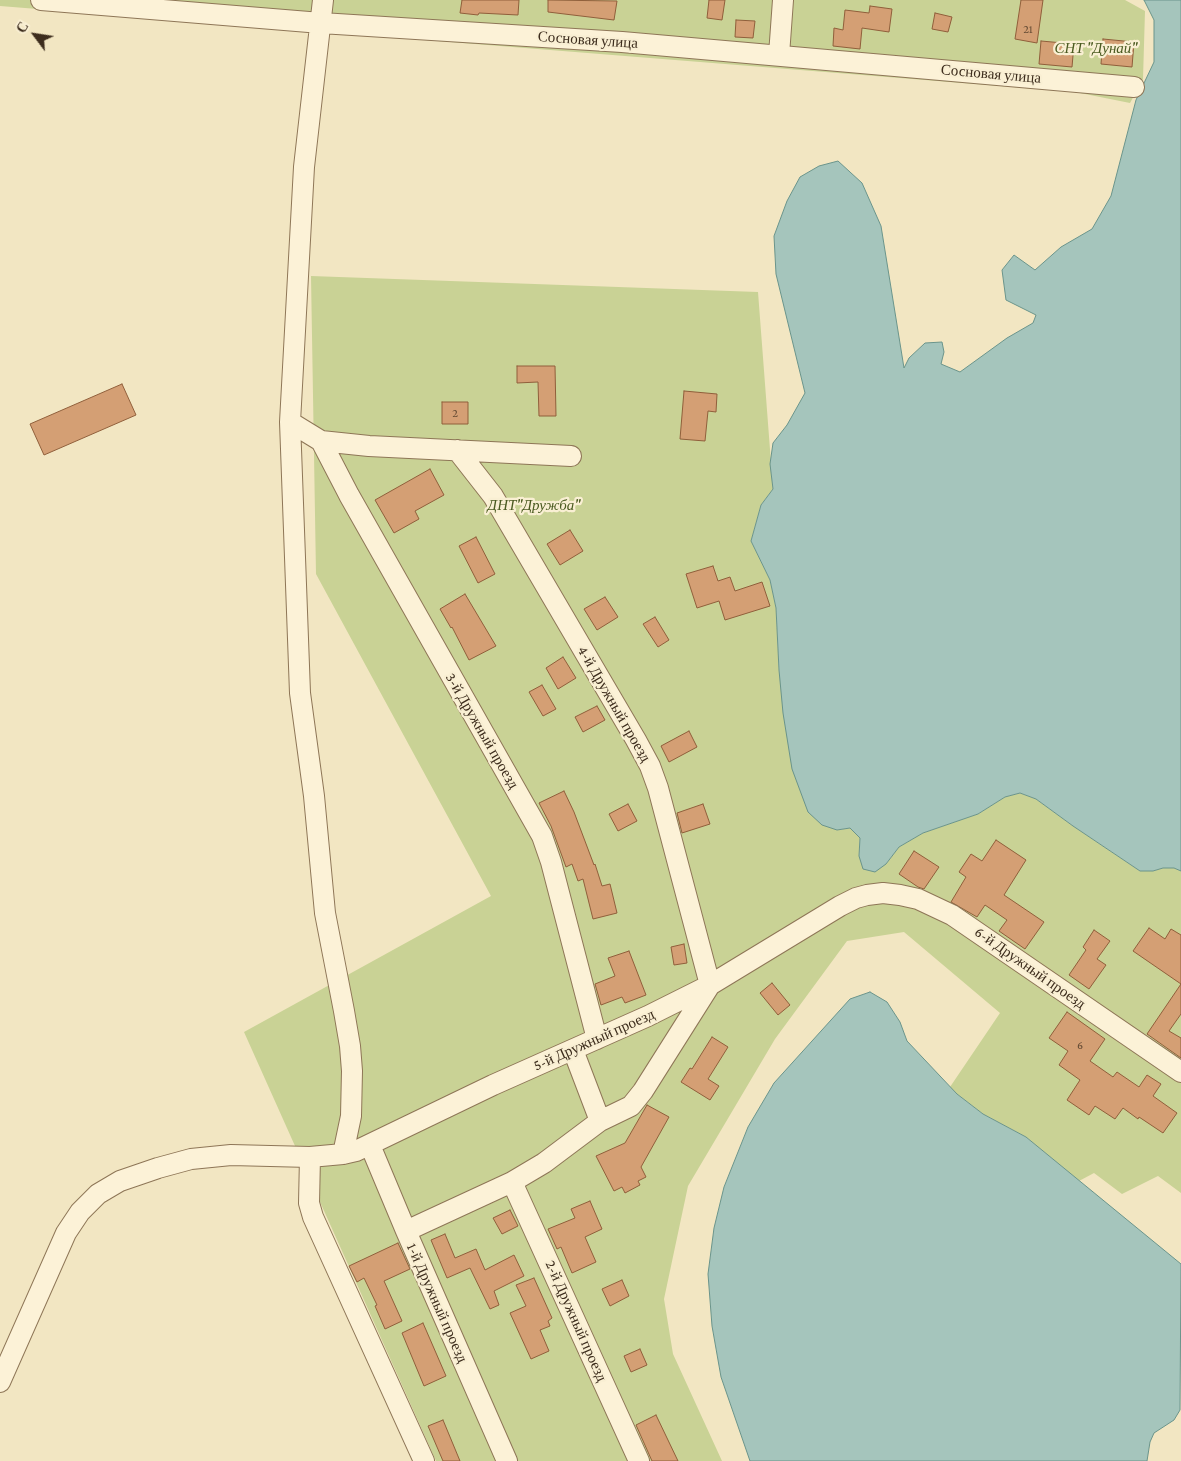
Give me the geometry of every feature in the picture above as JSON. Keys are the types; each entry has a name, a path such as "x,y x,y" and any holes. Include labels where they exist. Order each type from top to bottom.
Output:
{"street":[{"name":"Сосновая улица","path":"41,0 321,23 622,42 1134,86"},
{"path":"323,0 304,167 290,422 300,693 314,796 324,913 344,1011 352,1071 351,1116 343,1154"},
{"path":"779,55 783,0"},
{"path":"290,422 321,441 369,446 571,456"},
{"name":"3-й Дружный проезд","path":"321,441 348,495 542,836 551,862 597,1039"},
{"name":"4-й Дружный проезд","path":"457,450 493,496 650,766 658,788 710,985"},
{"name":"6-й Дружный проезд","path":"867,895 883,893 918,899 952,914 1181,1072"},
{"name":"5-й Дружный проезд","path":"0,1382 66,1234 80,1212 98,1194 120,1181 191,1159 231,1154 310,1157 343,1154 370,1145 493,1085 648,1016 710,985 840,906 867,895"},
{"path":"406,1231 512,1182 544,1163 600,1121 631,1106 710,985"},
{"path":"573,1050 600,1121"},
{"name":"1-й Дружный проезд","path":"370,1145 507,1461"},
{"path":"310,1157 309,1203 313,1217 424,1461"},
{"name":"2-й Дружный проезд","path":"512,1182 639,1461"}],"green space":[{"name":"СНТ \"Дунай\"","path":"0,0 1125,0 1145,11 1143,79 1130,103 1075,92 0,6"},
{"name":"ДНТ\"Дружба\"","path":"311,276 758,292 773,489 761,505 751,541 770,580 776,608 779,670 837,830 850,828 860,838 859,856 886,864 899,847 923,833 978,814 1005,797 1020,793 1036,799 1140,871 1174,868 1181,871 1181,1193 1158,1176 1122,1194 1094,1173 1079,1181 1026,1137 983,1114 950,1087 1000,1013 904,932 847,941 775,1039 688,1186 664,1299 673,1354 722,1461 436,1461 244,1032 491,896 316,574"}],"water":[{"path":"1144,0 1181,0 1181,871 1174,868 1163,868 1153,871 1140,871 1036,799 1020,793 1005,797 978,814 923,833 899,847 886,864 875,872 863,869 859,856 860,838 850,828 837,830 822,825 808,812 792,769 783,713 776,608 770,580 751,541 761,505 773,489 770,464 773,443 787,425 805,393 776,274 774,236 787,201 800,177 819,166 838,161 862,183 881,226 904,368 909,358 925,343 942,342 944,352 941,364 960,372 1007,338 1033,323 1036,315 1006,300 1002,270 1014,255 1035,270 1061,247 1092,229 1111,196 1136,100 1154,62 1154,20"},
{"path":"870,992 887,1002 900,1022 907,1041 957,1094 983,1114 1026,1137 1181,1264 1180,1410 1174,1420 1154,1433 1150,1442 1147,1461 750,1461 721,1377 712,1326 708,1274 714,1228 724,1187 748,1127 774,1083 850,999"}],"building":[{"path":"462,0 519,0 518,15 460,13"},
{"path":"548,0 617,1 614,20 548,12"},
{"path":"709,0 725,0 722,20 707,18"},
{"path":"1021,0 1043,0 1037,43 1015,39"},
{"path":"870,6 892,9 889,32 862,28 860,49 833,46 834,28 843,30 845,10 869,13"},
{"path":"935,13 952,17 948,32 932,29"},
{"path":"736,20 755,21 753,38 735,37"},
{"path":"1103,39 1134,42 1132,67 1101,64"},
{"path":"1041,41 1074,44 1072,67 1039,64"},
{"path":"517,366 555,366 556,416 539,416 538,382 517,383"},
{"path":"122,384 136,415 44,455 30,424"},
{"path":"684,391 717,394 716,412 708,411 705,441 680,439"},
{"path":"442,402 468,402 468,424 442,424"},
{"path":"430,469 444,495 415,511 419,519 394,533 375,500"},
{"path":"570,530 583,551 560,565 547,544"},
{"path":"476,537 495,574 478,583 459,546"},
{"path":"713,566 718,581 730,577 735,591 762,582 770,606 725,620 719,601 697,608 686,574"},
{"path":"465,594 496,646 469,660 452,627 440,609"},
{"path":"605,597 618,617 597,630 584,609"},
{"path":"655,617 669,640 658,647 643,624"},
{"path":"563,657 576,678 558,689 546,668"},
{"path":"542,685 556,709 543,716 529,692"},
{"path":"597,706 605,720 583,732 575,717"},
{"path":"689,731 697,747 669,762 661,746"},
{"path":"564,791 595,864 602,886 610,884 617,913 593,919 583,879 578,881 572,864 566,867 551,826 539,803"},
{"path":"628,804 637,821 618,831 609,814"},
{"path":"703,804 710,824 682,833 677,813"},
{"path":"996,840 1026,860 1004,895 1044,922 1025,949 999,931 1007,920 985,905 977,917 951,902 966,877 959,872 971,854 982,861"},
{"path":"914,851 939,867 924,889 899,874"},
{"path":"1149,928 1165,939 1171,929 1181,935 1181,984 1133,951"},
{"path":"1094,930 1110,941 1097,959 1106,965 1089,989 1069,975 1086,950 1083,947"},
{"path":"684,944 687,963 674,965 671,947"},
{"path":"629,951 646,995 625,1003 622,997 601,1005 595,984 615,976 608,958"},
{"path":"772,983 790,1005 778,1015 760,993"},
{"path":"1181,984 1181,1014 1169,1031 1181,1038 1181,1058 1147,1034"},
{"path":"1067,1012 1105,1039 1090,1061 1113,1077 1117,1072 1139,1087 1147,1075 1161,1084 1153,1096 1177,1113 1163,1133 1123,1108 1115,1119 1095,1106 1089,1115 1067,1100 1080,1080 1059,1065 1068,1051 1049,1038"},
{"path":"712,1037 728,1047 708,1079 719,1086 710,1100 681,1082 690,1068 692,1069"},
{"path":"647,1105 669,1117 641,1167 646,1177 638,1181 640,1185 625,1193 622,1187 614,1191 596,1156 625,1143"},
{"path":"590,1201 602,1229 585,1237 596,1262 572,1273 561,1247 557,1249 548,1229 575,1218 571,1209"},
{"path":"510,1210 518,1226 502,1234 493,1218"},
{"path":"445,1234 455,1258 476,1249 485,1270 514,1255 524,1276 494,1291 499,1305 490,1309 470,1268 447,1278 431,1240"},
{"path":"398,1243 410,1269 384,1281 402,1321 385,1329 375,1306 377,1305 364,1278 357,1282 349,1266"},
{"path":"534,1278 552,1318 548,1321 550,1326 540,1330 549,1351 531,1359 510,1313 526,1306 516,1285"},
{"path":"622,1280 629,1296 610,1306 602,1289"},
{"path":"423,1323 446,1376 424,1386 402,1333"},
{"path":"640,1349 647,1365 631,1372 624,1356"},
{"path":"656,1415 678,1461 652,1461 636,1425"},
{"path":"443,1420 460,1461 443,1461 428,1426"}]}
